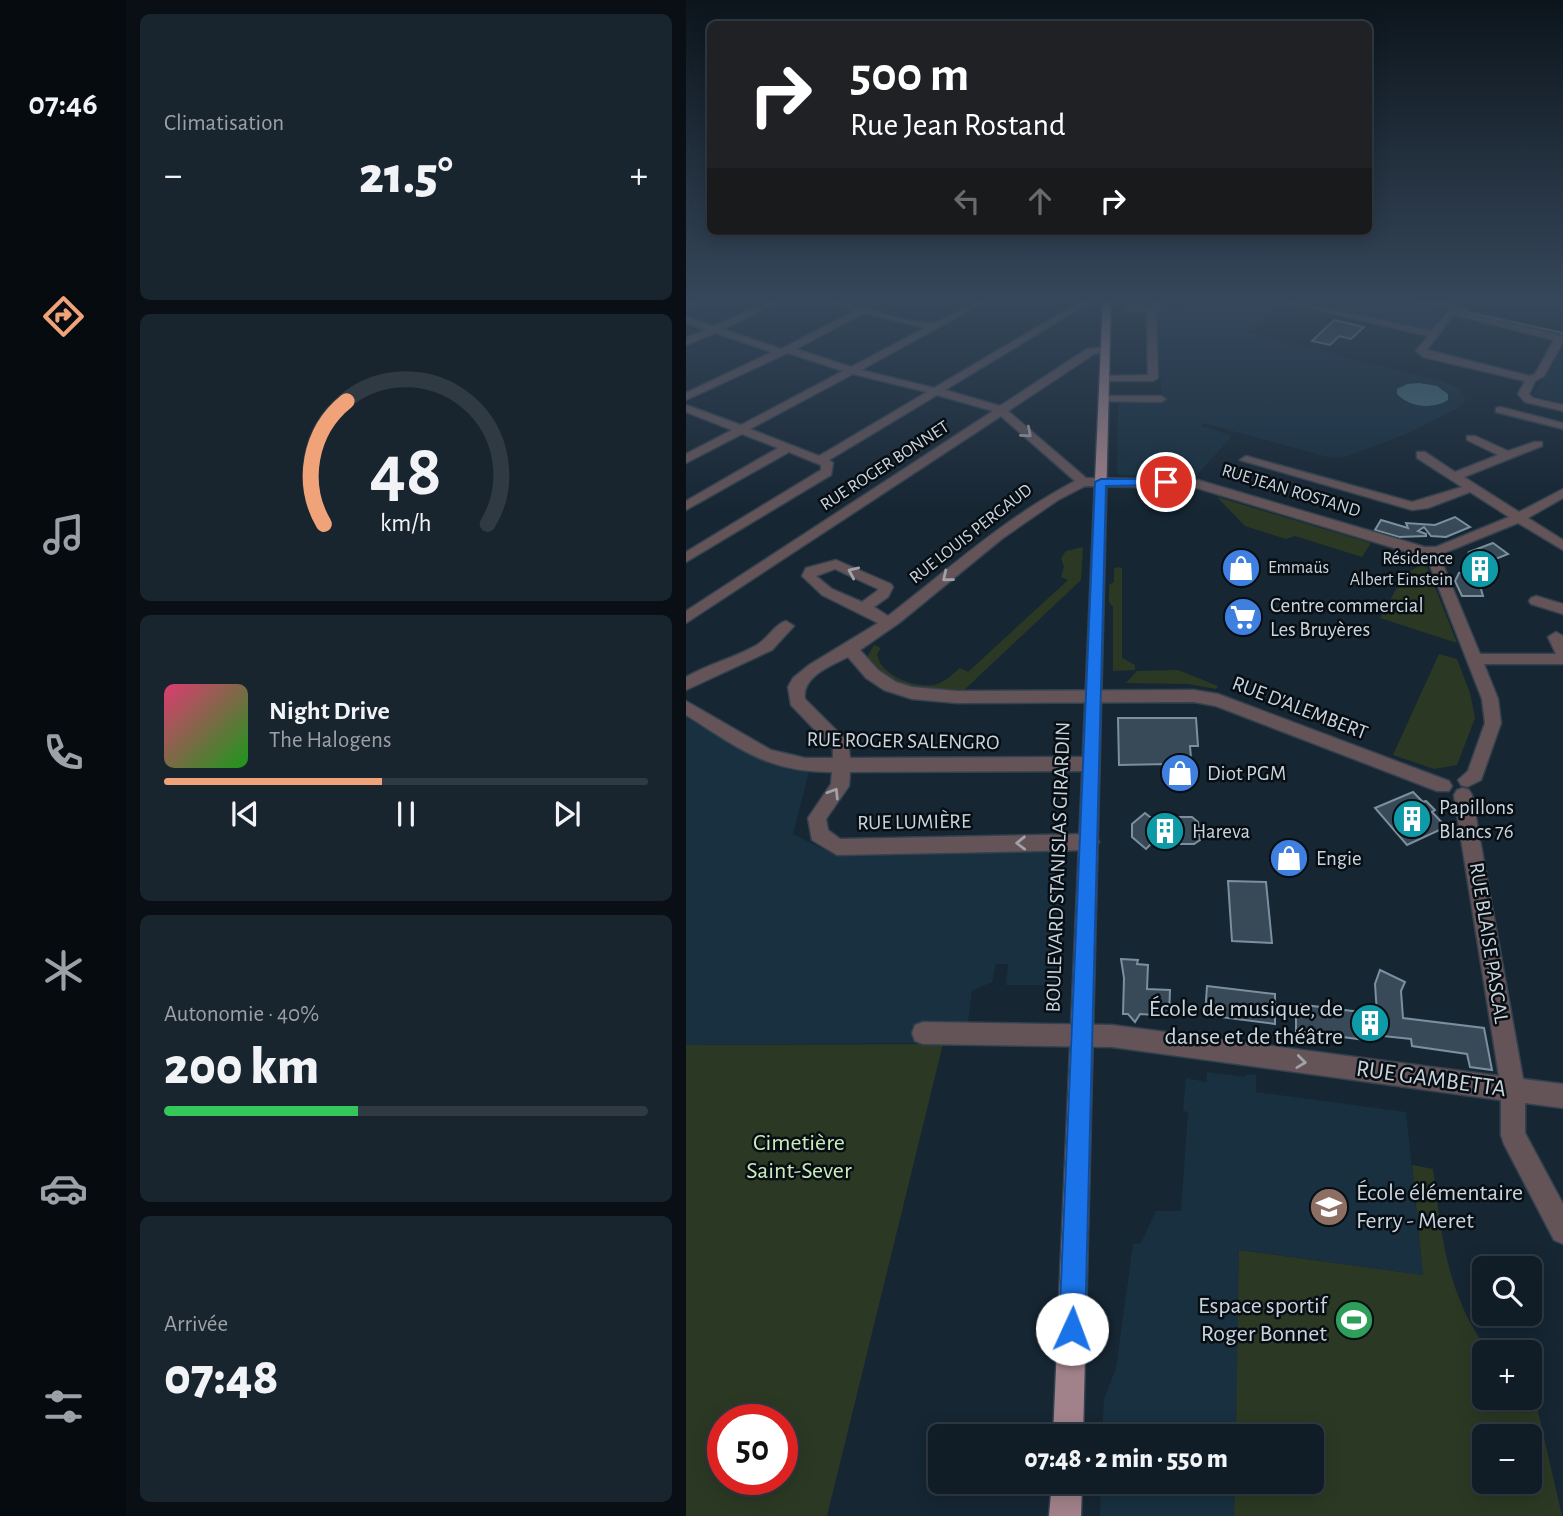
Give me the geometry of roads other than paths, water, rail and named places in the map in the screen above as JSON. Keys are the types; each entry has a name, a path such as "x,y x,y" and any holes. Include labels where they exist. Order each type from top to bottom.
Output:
{"main road":[{"name":"BOULEVARD STANISLAS GIRARDIN","path":"1068,1424 1094,695 1092,482 1104,399 1104,370"},
{"path":"1065,1516 1066,1494"}],"street":[{"path":"686,397 744,370"},
{"path":"686,459 850,370 987,404 1002,411 1092,482"},
{"path":"820,460 972,370"},
{"name":"RUE ROGER BONNET","path":"686,618 1063,370"},
{"path":"1104,379 1153,378 1153,370"},
{"path":"1491,370 1531,379 1539,376 1543,370"},
{"path":"1531,379 1524,397 1563,408"},
{"path":"1104,399 1161,399"},
{"path":"686,408 827,463 827,472 686,558"},
{"path":"1500,410 1563,426"},
{"path":"1471,439 1508,456"},
{"path":"1455,477 1538,444"},
{"path":"686,506 789,447"},
{"path":"1421,455 1563,546"},
{"path":"1246,460 1412,506 1423,505 1472,487"},
{"name":"RUE JEAN ROSTAND","path":"1092,482 1198,484 1432,553"},
{"name":"RUE LOUIS PERGAUD","path":"843,767 842,747 797,701 794,692 797,684 809,673 888,623 1031,509 1092,482"},
{"path":"1465,788 1475,775 1493,723 1490,699 1432,553 1519,517 1563,493"},
{"path":"686,540 705,547"},
{"name":"RUE LOUIS PERGAUD","path":"863,608 883,594 886,587 836,564 811,571 809,576 818,588 845,603 863,608 888,623"},
{"path":"1536,601 1563,608"},
{"path":"686,684 715,667 753,654 779,640 786,626"},
{"path":"1556,637 1563,653"},
{"name":"RUE D'ALEMBERT","path":"850,649 872,674 890,686 912,693 957,697 1194,696 1218,700 1443,786 1443,779 1449,775 1458,775 1465,788"},
{"path":"1475,659 1563,659"},
{"name":"RUE ROGER SALENGRO","path":"686,707 766,756 805,765 843,767 1091,764"},
{"name":"RUE LUMIÈRE","path":"843,767 840,786 817,818 819,834 838,846 1089,842"},
{"name":"RUE BLAISE PASCAL","path":"1465,788 1513,1090 1513,1135 1563,1231"},
{"name":"RUE GAMBETTA","path":"923,1034 1112,1036 1563,1096"}],"place":[{"name":"Emmaüs","path":"1241,568"},
{"name":"Résidence Albert Einstein","path":"1480,569"},
{"name":"Centre commercial Les Bruyères","path":"1243,617"},
{"name":"Diot PGM","path":"1180,773"},
{"name":"Papillons Blancs 76","path":"1412,819"},
{"name":"Hareva","path":"1165,831"},
{"name":"Engie","path":"1289,858"},
{"name":"École de musique, de danse et de théâtre","path":"1370,1023"},
{"name":"École élémentaire Ferry - Meret","path":"1329,1207"},
{"name":"Espace sportif Roger Bonnet","path":"1354,1320"}],"park label":[{"name":"Cimetière Saint-Sever","path":"799,1157"}]}
